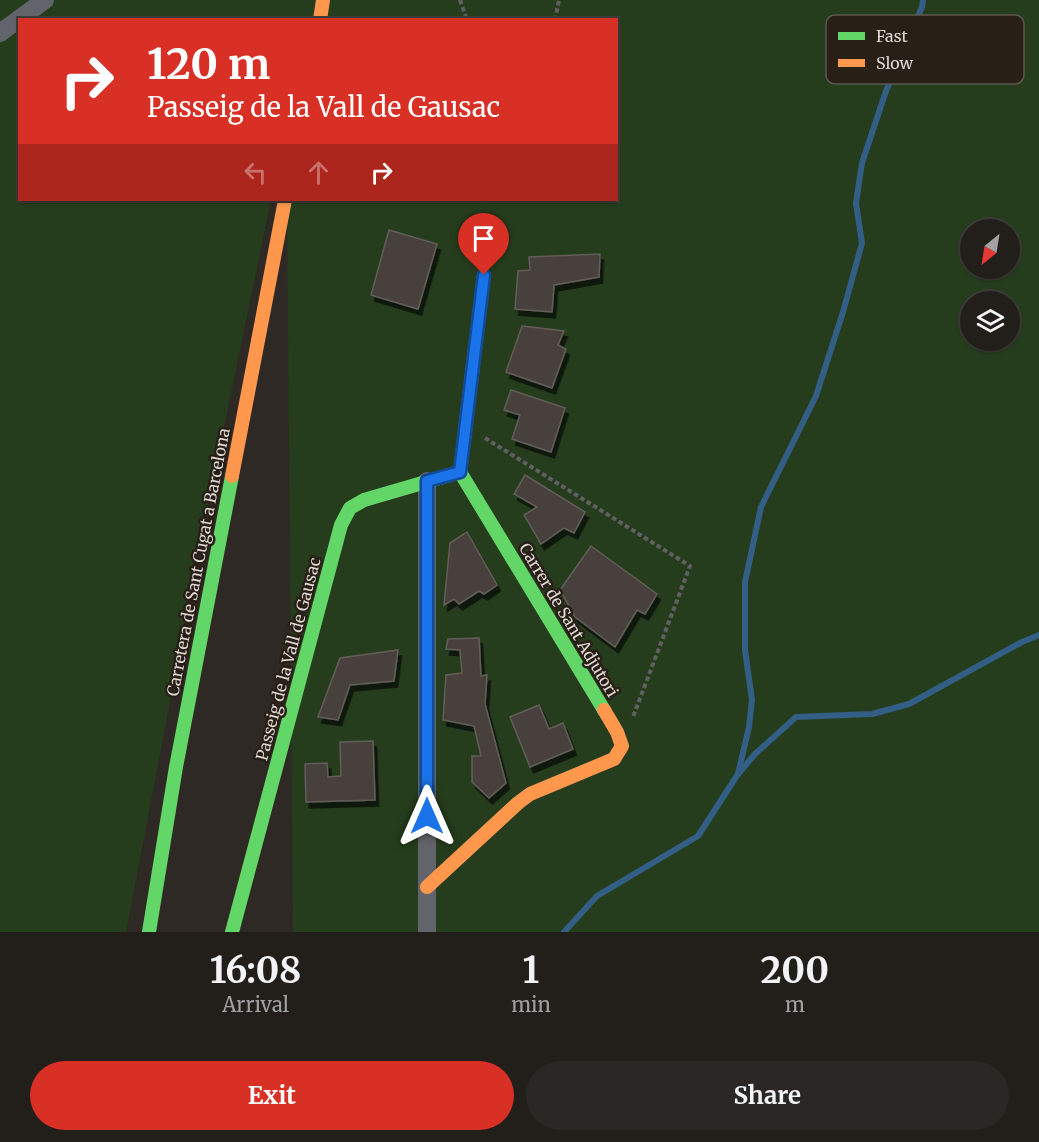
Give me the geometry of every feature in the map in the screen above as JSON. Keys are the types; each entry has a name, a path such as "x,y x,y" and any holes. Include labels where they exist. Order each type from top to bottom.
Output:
{"street":[{"path":"20,18 45,0"},
{"path":"320,18 323,0"},
{"path":"0,33 18,20"},
{"name":"Carretera de Sant Cugat a Barcelona","path":"149,932 176,767 285,201"},
{"path":"460,472 484,275"},
{"name":"Passeig de la Vall de Gausac","path":"232,932 341,525 350,508 364,500 460,472"},
{"name":"Carrer de Sant Adjutori","path":"460,472 617,732 622,746"},
{"path":"427,481 427,932"},
{"path":"427,887 518,803 531,794 614,759 622,746"}],"path":[{"path":"460,0 466,18"},
{"path":"556,18 560,0"},
{"path":"466,426 690,566 622,746"}],"green space":[{"path":"0,0 1039,0 1039,932 293,932 287,201 618,201 618,18 18,18 18,201 271,201 204,524 126,932 0,932"}],"building":[{"path":"389,230 437,244 418,309 371,295"},
{"path":"600,254 599,277 554,285 552,312 515,309 518,271 530,270 529,257"},
{"path":"522,326 564,331 558,345 566,349 552,388 506,372"},
{"path":"511,390 565,408 551,452 512,439 520,415 504,410"},
{"path":"525,475 585,512 574,533 564,528 541,544 524,515 537,507 514,494"},
{"path":"467,532 497,585 484,594 479,591 459,604 454,599 444,605 450,543"},
{"path":"591,546 657,594 645,614 637,610 615,647 575,617 560,590"},
{"path":"479,638 481,676 487,675 485,704 506,783 489,798 472,782 472,756 481,756 474,726 443,720 446,675 462,673 460,650 446,649 448,639"},
{"path":"398,650 394,681 350,685 338,720 318,717 340,658"},
{"path":"539,705 549,729 563,723 573,749 530,767 510,717"},
{"path":"373,741 375,800 306,802 305,764 327,763 328,777 341,776 340,742"}],"waterway":[{"path":"919,15 923,0"},
{"path":"564,932 597,896 698,836 738,774 749,727 752,700 745,650 745,582 761,507 816,396 843,312 862,243 856,203 862,163 889,84"},
{"path":"739,773 755,754 796,717 872,714 909,704 1039,635"}],"traffic: fast":[{"path":"484,275 460,472 604,710"},
{"path":"232,932 341,525 350,508 364,500 460,472"},
{"path":"149,932 176,767 232,476"}],"traffic: slow":[{"path":"320,18 323,0"},
{"path":"232,476 285,201"},
{"path":"427,887 530,794 614,759 622,746 604,710"}],"route":[{"path":"427,816 427,481 460,472 484,275"}]}
